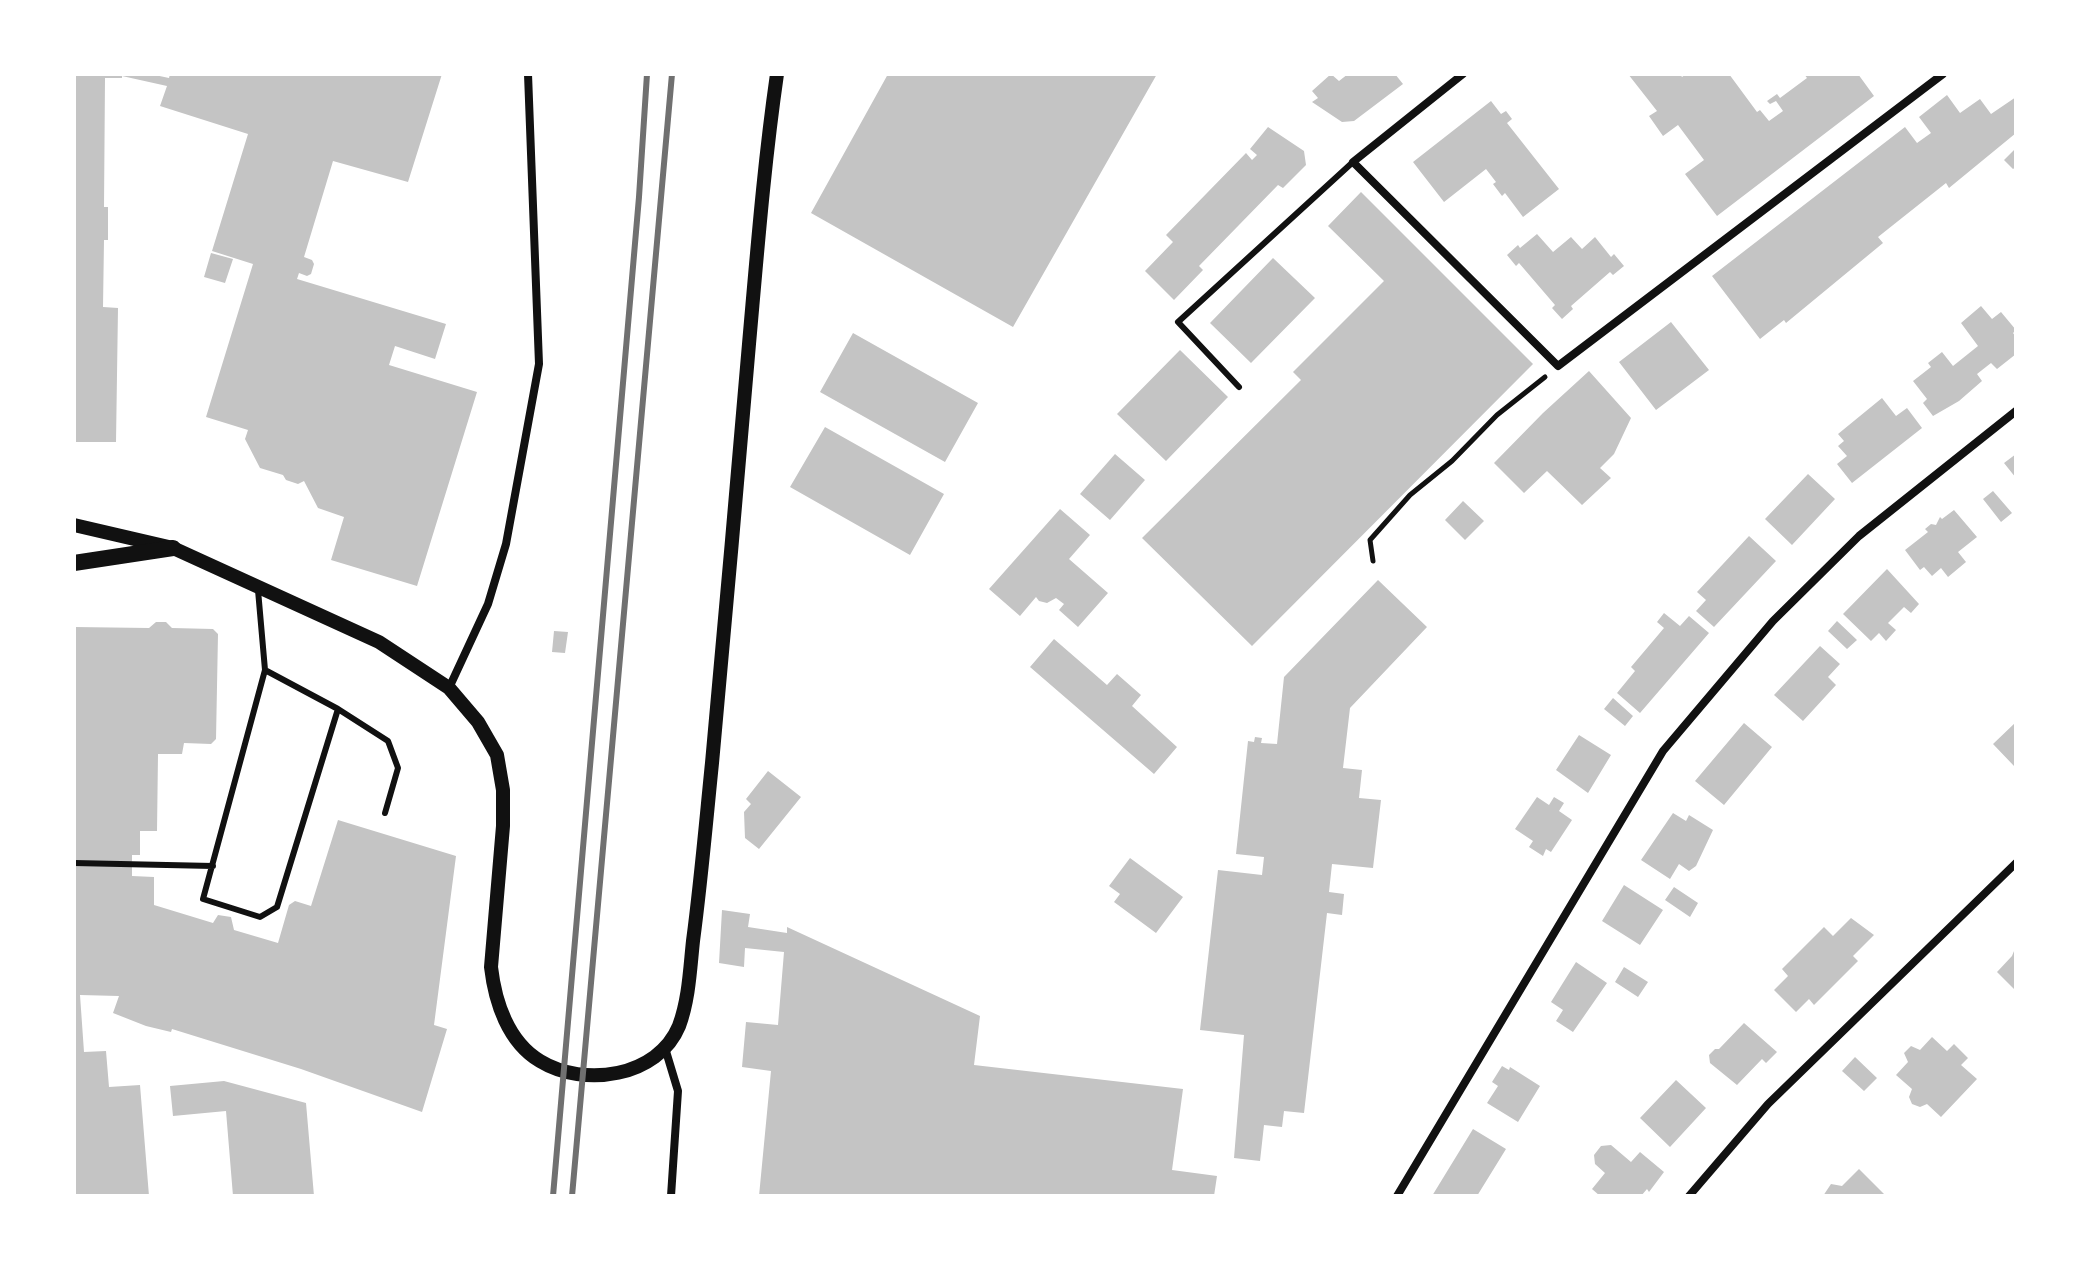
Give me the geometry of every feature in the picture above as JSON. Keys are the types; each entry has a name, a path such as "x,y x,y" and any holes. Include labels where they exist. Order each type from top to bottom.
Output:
{"main road":[{"path":"74,563 173,548"}],"street":[{"path":"449,688 488,604 506,544 539,364 528,74"},
{"path":"74,525 173,548 379,642 449,688 478,722 497,755 503,790 503,826 491,967 494,989 511,1032 524,1049 561,1071 601,1076 638,1066 660,1053 678,1027 686,999 701,876 760,222 777,74"},
{"path":"1463,74 1353,162 1558,366 1943,74"},
{"path":"1397,1196 1663,751 1773,621 1859,536 2016,411"},
{"path":"1689,1196 1768,1104 2016,863"},
{"path":"660,1053 678,1091 671,1196"}],"lane":[{"path":"1239,387 1178,322 1353,162"},
{"path":"258,586 265,670 203,899 260,917 277,907 338,709"},
{"path":"265,670 338,709 388,741 398,768 385,813"},
{"path":"74,863 213,866"}],"path":[{"path":"1373,561 1370,540 1410,495 1452,461 1497,415 1558,366"}],"building":[{"path":"74,74 150,74 169,78 170,74 442,74 408,182 333,161 304,257 314,264 311,274 299,273 297,279 446,324 435,359 395,346 389,365 477,392 417,586 331,560 344,517 318,508 304,481 298,484 286,480 283,475 260,468 245,439 248,430 206,417 253,264 212,251 248,134 160,106 167,86 122,76 105,78 104,207 108,207 108,240 104,240 103,307 118,308 116,442 74,442"},
{"path":"888,74 1157,74 1013,327 811,213"},
{"path":"1331,74 1339,81 1348,74 1395,74 1403,84 1354,121 1342,122 1312,102 1318,98 1312,91"},
{"path":"1628,74 1680,74 1682,77 1686,74 1729,74 1757,112 1760,110 1769,121 1783,111 1776,101 1770,104 1767,101 1777,94 1780,98 1807,78 1804,74 1858,74 1874,96 1717,216 1685,174 1704,160 1678,125 1663,136 1649,116 1657,111"},
{"path":"1947,95 1960,113 1980,99 1991,114 2016,97 2016,133 1949,188 1946,183 1878,237 1883,243 1786,323 1784,320 1760,339 1712,276 1905,127 1917,143 1931,133 1919,117"},
{"path":"1491,101 1501,114 1506,111 1512,119 1507,123 1559,189 1523,217 1505,193 1502,196 1486,169 1444,202 1413,162"},
{"path":"1268,127 1304,151 1306,165 1283,188 1278,185 1199,266 1203,270 1174,300 1145,271 1173,242 1166,235 1246,153 1252,160 1257,155 1250,149"},
{"path":"2016,148 2016,167 2013,169 2004,160"},
{"path":"1361,192 1533,364 1252,646 1142,538 1301,380 1293,372 1384,281 1328,226"},
{"path":"1537,234 1553,252 1571,237 1582,249 1595,237 1611,257 1614,254 1624,266 1613,275 1610,272 1571,306 1573,309 1562,319 1552,308 1555,305 1519,263 1516,266 1507,255"},
{"path":"211,253 233,259 225,283 204,277"},
{"path":"1273,258 1315,298 1251,363 1210,323"},
{"path":"1981,306 1992,319 2001,312 2016,330 2013,333 2016,337 2016,354 1997,369 1991,363 1977,374 1982,381 1959,401 1933,416 1923,403 1927,399 1913,381 1931,367 1928,363 1942,352 1953,366 1978,346 1961,323"},
{"path":"1671,322 1709,370 1656,410 1619,362"},
{"path":"853,333 978,403 945,462 820,392"},
{"path":"1180,350 1228,397 1166,461 1117,414"},
{"path":"1589,371 1631,418 1614,454 1600,468 1611,478 1582,505 1547,471 1524,493 1494,463"},
{"path":"1882,398 1896,416 1907,408 1922,428 1852,483 1837,464 1847,456 1838,446 1844,441 1838,434"},
{"path":"825,427 944,494 910,555 790,487"},
{"path":"1115,454 1145,480 1110,520 1080,494"},
{"path":"2016,454 2016,478 2004,463"},
{"path":"1808,474 1835,499 1792,545 1765,519"},
{"path":"1993,491 2012,513 2001,522 1983,499"},
{"path":"1463,501 1484,521 1465,540 1445,520"},
{"path":"1060,509 1090,535 1069,559 1108,593 1078,627 1059,610 1064,604 1056,598 1047,603 1036,597 1020,616 989,589"},
{"path":"1954,510 1977,537 1958,552 1966,562 1948,577 1941,568 1932,576 1924,567 1920,570 1905,550 1928,532 1925,529 1931,524 1936,525 1940,517 1942,519"},
{"path":"1749,536 1776,561 1714,627 1696,611 1706,600 1697,592"},
{"path":"1887,569 1919,604 1911,613 1904,607 1888,623 1896,630 1886,641 1879,633 1871,641 1843,614"},
{"path":"1378,580 1427,627 1350,708 1343,768 1362,770 1359,798 1381,800 1373,868 1332,864 1329,892 1344,894 1342,915 1327,913 1304,1113 1284,1111 1282,1127 1264,1125 1260,1161 1234,1158 1244,1035 1200,1030 1218,870 1262,875 1264,857 1236,854 1248,741 1254,742 1255,737 1262,738 1261,743 1277,744 1284,677"},
{"path":"1664,613 1680,626 1689,616 1709,633 1640,713 1617,693 1635,671 1631,667 1664,628 1657,622"},
{"path":"1837,621 1857,640 1847,649 1828,631"},
{"path":"156,622 166,622 172,628 213,629 218,634 216,739 211,744 184,743 182,754 158,754 157,831 140,831 140,855 132,855 132,876 154,877 154,905 213,923 218,915 231,917 234,930 278,943 289,905 295,901 311,906 338,820 456,856 434,1025 447,1029 422,1112 301,1069 172,1029 171,1032 146,1026 113,1013 119,996 80,995 84,1052 106,1051 109,1087 140,1085 149,1196 74,1196 74,627 149,628"},
{"path":"554,631 568,632 565,653 552,652"},
{"path":"1054,639 1107,685 1117,674 1141,695 1132,706 1177,747 1154,774 1030,667"},
{"path":"1820,646 1840,664 1828,677 1836,685 1803,721 1774,695"},
{"path":"1613,698 1633,716 1625,726 1604,709"},
{"path":"2016,722 2016,764 2014,766 1993,744"},
{"path":"1744,723 1772,747 1724,805 1695,781"},
{"path":"1579,735 1611,755 1588,793 1556,770"},
{"path":"768,771 801,797 759,849 745,838 744,812 751,804 746,799"},
{"path":"1537,797 1549,805 1554,797 1564,803 1559,811 1572,820 1551,852 1546,849 1543,856 1529,847 1533,841 1515,829"},
{"path":"1673,813 1686,821 1689,815 1713,830 1696,866 1689,871 1679,864 1670,879 1641,860"},
{"path":"1130,858 1183,897 1156,933 1114,902 1120,894 1109,886"},
{"path":"1624,885 1663,910 1640,945 1602,921"},
{"path":"1674,887 1698,903 1690,917 1665,900"},
{"path":"722,910 750,914 748,927 787,933 787,927 980,1016 974,1065 1183,1089 1172,1170 1217,1176 1214,1196 759,1196 771,1071 742,1067 746,1022 778,1025 784,952 745,948 744,967 719,963"},
{"path":"1851,918 1874,935 1853,956 1858,961 1814,1005 1809,999 1796,1012 1774,990 1788,976 1782,969 1824,927 1833,936"},
{"path":"2016,946 2016,991 1997,972 2012,956"},
{"path":"1576,962 1607,983 1573,1032 1556,1021 1563,1010 1551,1002"},
{"path":"1624,967 1648,982 1638,997 1615,982"},
{"path":"1744,1023 1777,1052 1766,1063 1762,1059 1737,1085 1710,1063 1709,1055"},
{"path":"1932,1037 1947,1051 1954,1044 1968,1058 1961,1065 1977,1079 1941,1117 1927,1104 1920,1107 1912,1104 1909,1097 1912,1089 1896,1075 1908,1062 1904,1053 1911,1046 1920,1050"},
{"path":"1855,1057 1877,1078 1864,1091 1842,1071"},
{"path":"1502,1066 1509,1070 1510,1067 1540,1086 1518,1122 1487,1103 1498,1086 1492,1082"},
{"path":"1676,1080 1706,1108 1670,1147 1640,1118"},
{"path":"224,1081 306,1103 314,1196 233,1196 226,1111 173,1116 170,1086"},
{"path":"1473,1129 1506,1149 1477,1196 1432,1196"},
{"path":"1611,1145 1631,1162 1640,1152 1664,1172 1649,1192 1647,1189 1641,1196 1600,1196 1592,1189 1605,1173 1595,1164 1594,1155 1601,1146"},
{"path":"1859,1169 1886,1196 1823,1196 1831,1184 1842,1186"}],"railway":[{"path":"553,1196 647,74"},
{"path":"572,1196 672,74"}]}
